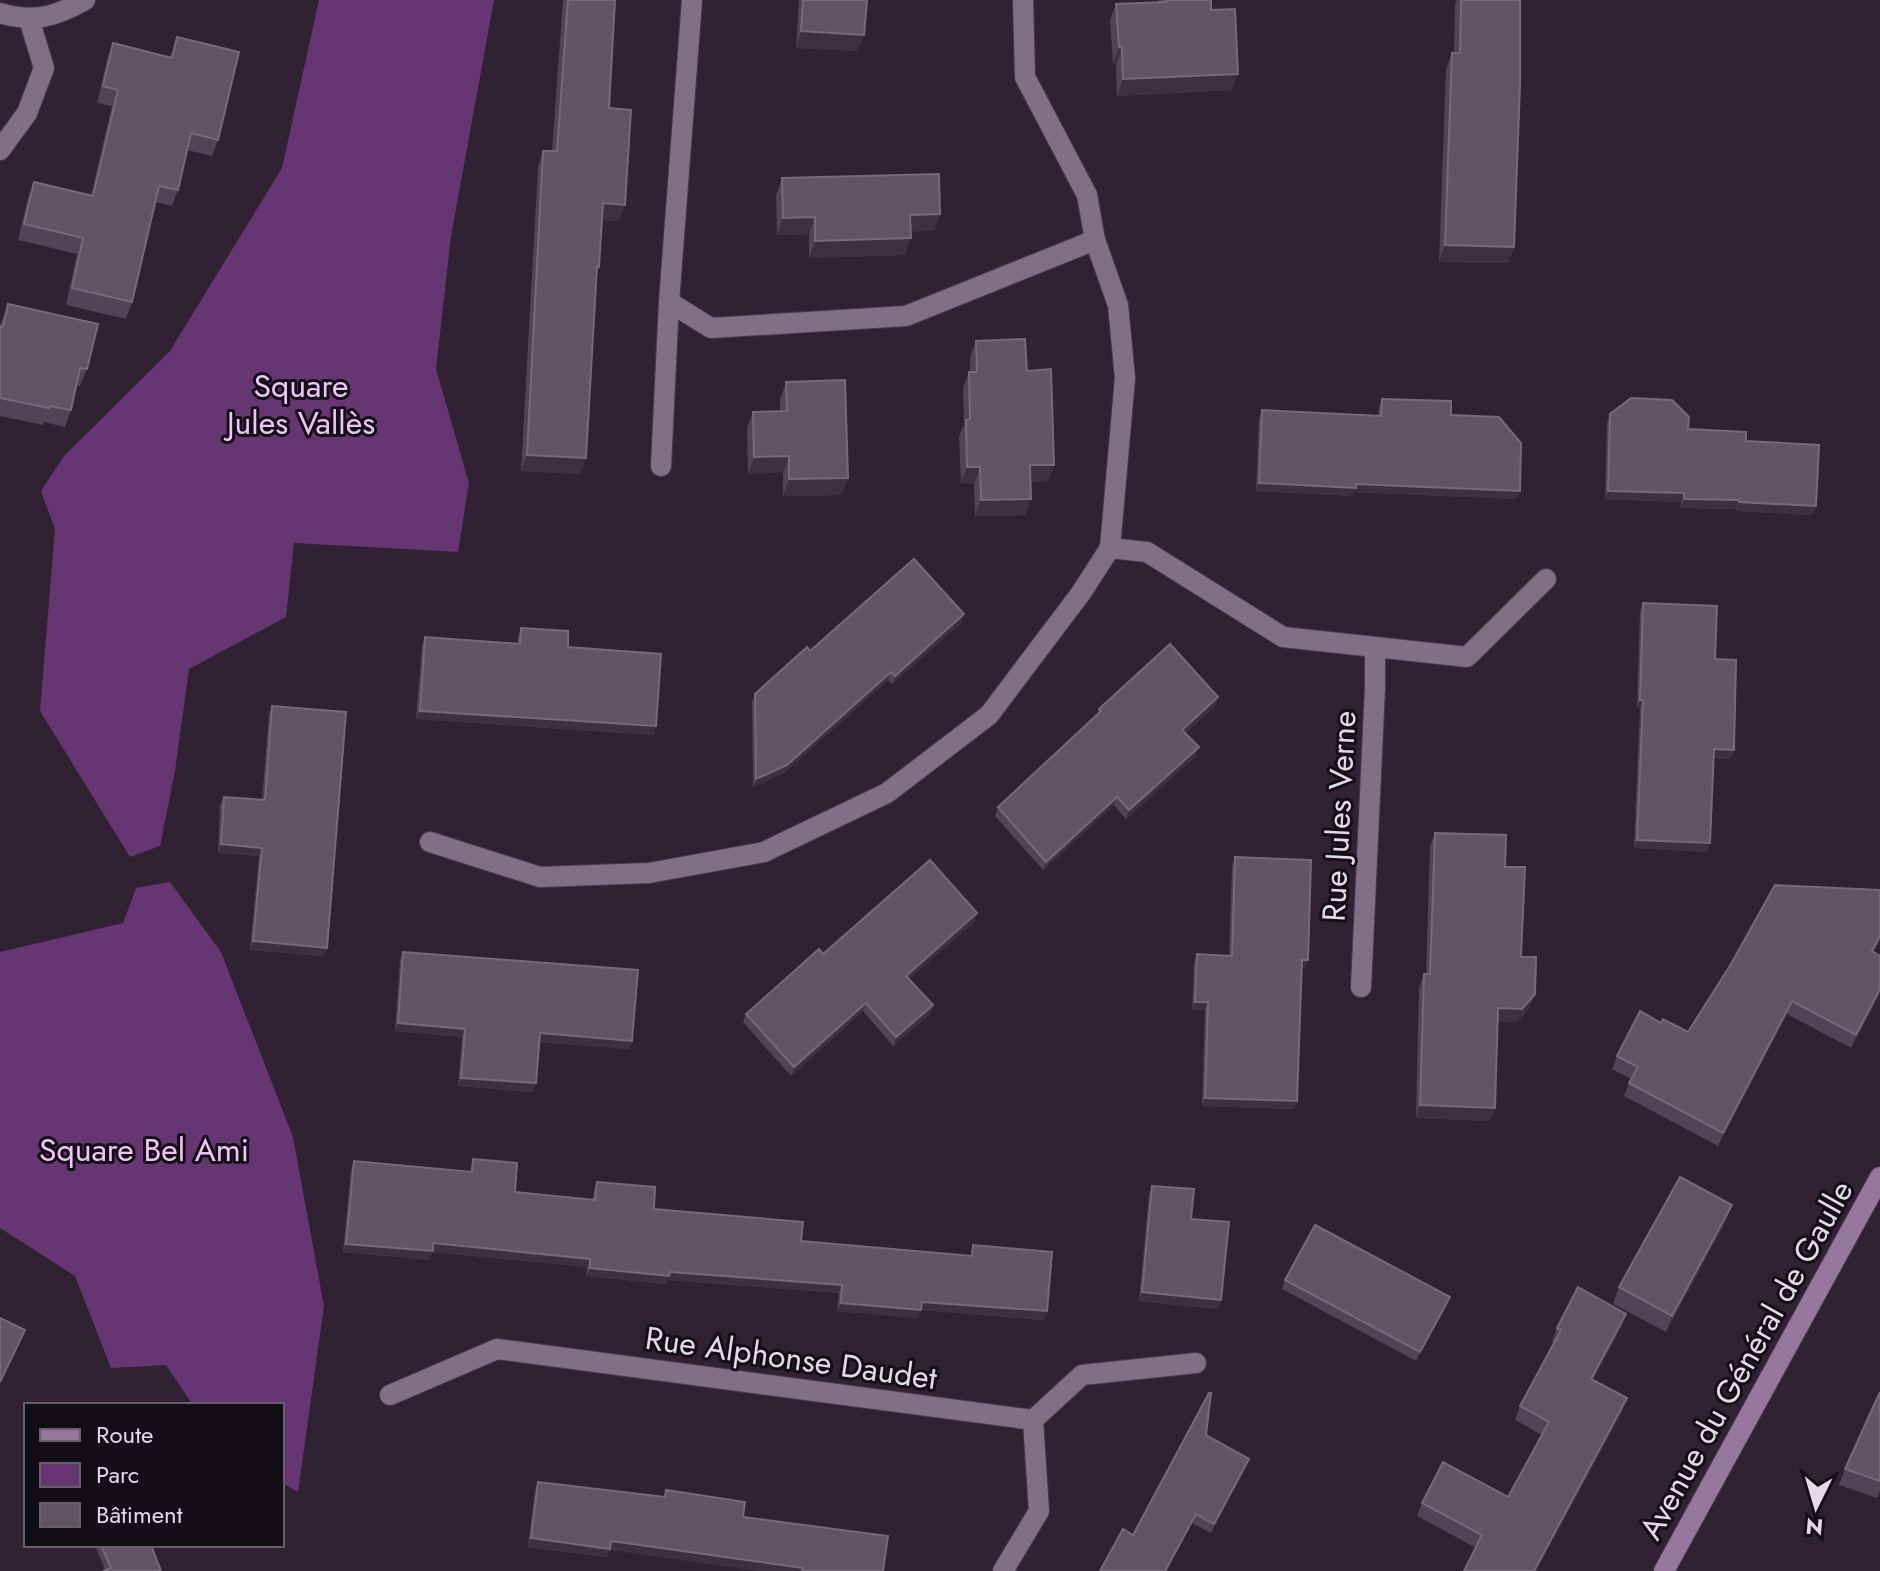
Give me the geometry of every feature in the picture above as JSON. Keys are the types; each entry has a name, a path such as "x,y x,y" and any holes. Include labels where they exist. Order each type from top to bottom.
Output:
{"main road":[{"name":"Avenue du Général de Gaulle","path":"1664,1571 1880,1177"}],"street":[{"path":"0,13 29,19 58,15 85,0"},
{"path":"661,466 669,302 692,0"},
{"path":"430,842 540,877 649,873 764,852 887,793 989,715 1081,593 1110,548 1125,378 1118,305 1095,240 1087,195 1025,77 1023,0"},
{"path":"0,150 27,113 44,68 29,19"},
{"path":"669,302 711,328 906,316 1095,240"},
{"path":"1110,548 1147,552 1283,637 1467,657 1546,579"},
{"name":"Rue Jules Verne","path":"1361,987 1375,647"},
{"name":"Rue Alphonse Daudet","path":"390,1395 497,1349 1033,1420"},
{"path":"1003,1571 1039,1511 1033,1420 1082,1375 1196,1363"}],"green space":[{"name":"Square Jules Vallès","path":"319,0 494,0 451,236 436,369 469,483 458,552 294,543 286,617 189,669 175,771 160,846 130,857 40,711 55,529 41,491 64,456 170,351 282,168"},
{"name":"Square Bel Ami","path":"170,882 221,952 293,1137 324,1306 298,1492 284,1484 284,1403 192,1403 166,1365 111,1368 75,1276 0,1228 0,952 123,923 136,888"}],"building":[{"path":"568,0 615,0 609,108 631,110 625,205 603,203 586,458 527,455 543,151 557,151"},
{"path":"803,0 867,0 864,35 801,31"},
{"path":"1211,0 1211,10 1235,9 1238,74 1123,79 1116,4"},
{"path":"1461,0 1520,0 1514,247 1445,245 1452,53 1460,53"},
{"path":"177,37 239,52 218,140 191,133 178,190 159,186 132,302 72,288 83,238 24,224 34,182 93,196 118,90 103,86 113,43 172,58"},
{"path":"939,174 940,214 910,215 911,238 815,241 815,217 783,218 782,178"},
{"path":"8,304 98,324 87,369 80,368 71,410 0,398 0,326 3,327"},
{"path":"1025,339 1027,371 1051,369 1054,465 1030,465 1031,499 981,500 980,467 967,467 969,372 977,372 976,341"},
{"path":"845,380 848,478 789,479 789,456 754,457 753,412 787,411 786,382"},
{"path":"1631,398 1672,400 1689,417 1688,429 1746,432 1746,441 1819,445 1816,506 1684,499 1684,493 1608,491 1610,414"},
{"path":"1382,399 1451,401 1451,415 1499,417 1521,443 1520,491 1259,483 1262,410 1381,416"},
{"path":"914,559 964,614 895,676 891,672 787,765 756,779 755,694 807,647 810,651"},
{"path":"1643,603 1717,606 1715,659 1736,660 1734,750 1714,749 1710,843 1637,840 1643,700 1640,700"},
{"path":"521,628 568,631 568,647 661,654 656,726 420,711 425,637 520,644"},
{"path":"1170,644 1218,697 1182,730 1199,747 1129,810 1117,797 1046,862 998,807"},
{"path":"272,706 346,712 327,948 253,941 262,848 221,844 224,797 265,800"},
{"path":"1435,833 1506,835 1505,867 1525,867 1521,957 1536,957 1535,994 1522,1009 1498,1008 1495,1108 1420,1105 1424,974 1430,974"},
{"path":"1235,857 1311,860 1308,960 1302,960 1297,1101 1205,1098 1208,1002 1195,1002 1197,954 1232,956"},
{"path":"930,860 977,913 906,976 933,1005 896,1037 866,1003 794,1067 746,1014 819,949 823,954"},
{"path":"1775,885 1880,890 1880,936 1872,951 1880,956 1880,989 1856,1035 1792,1001 1723,1133 1629,1083 1638,1067 1617,1056 1640,1011 1661,1023 1663,1019 1688,1032"},
{"path":"403,952 638,970 632,1041 540,1033 536,1083 461,1078 465,1029 398,1023"},
{"path":"473,1159 517,1163 515,1192 595,1200 597,1182 655,1187 654,1209 803,1222 801,1241 972,1256 973,1245 1052,1252 1047,1311 922,1302 921,1310 841,1303 842,1285 670,1272 669,1276 590,1268 590,1259 433,1243 433,1251 346,1244 354,1161 472,1172"},
{"path":"1680,1177 1732,1205 1672,1316 1619,1287"},
{"path":"1152,1186 1194,1189 1191,1219 1229,1222 1221,1300 1142,1292"},
{"path":"1315,1225 1450,1297 1420,1352 1285,1280"},
{"path":"1578,1287 1626,1314 1591,1379 1627,1398 1534,1571 1464,1571 1482,1535 1422,1503 1443,1462 1508,1497 1549,1422 1520,1406 1561,1330 1557,1328"},
{"path":"0,1318 25,1330 0,1382"},
{"path":"1880,1392 1880,1481 1845,1469"},
{"path":"1209,1393 1206,1435 1249,1459 1214,1524 1196,1514 1165,1571 1100,1571 1123,1529 1133,1535"},
{"path":"538,1482 665,1497 666,1490 745,1502 743,1517 888,1536 883,1571 802,1571 803,1568 611,1541 610,1549 531,1538"},
{"path":"102,1547 152,1547 161,1571 103,1571 111,1568"}]}
